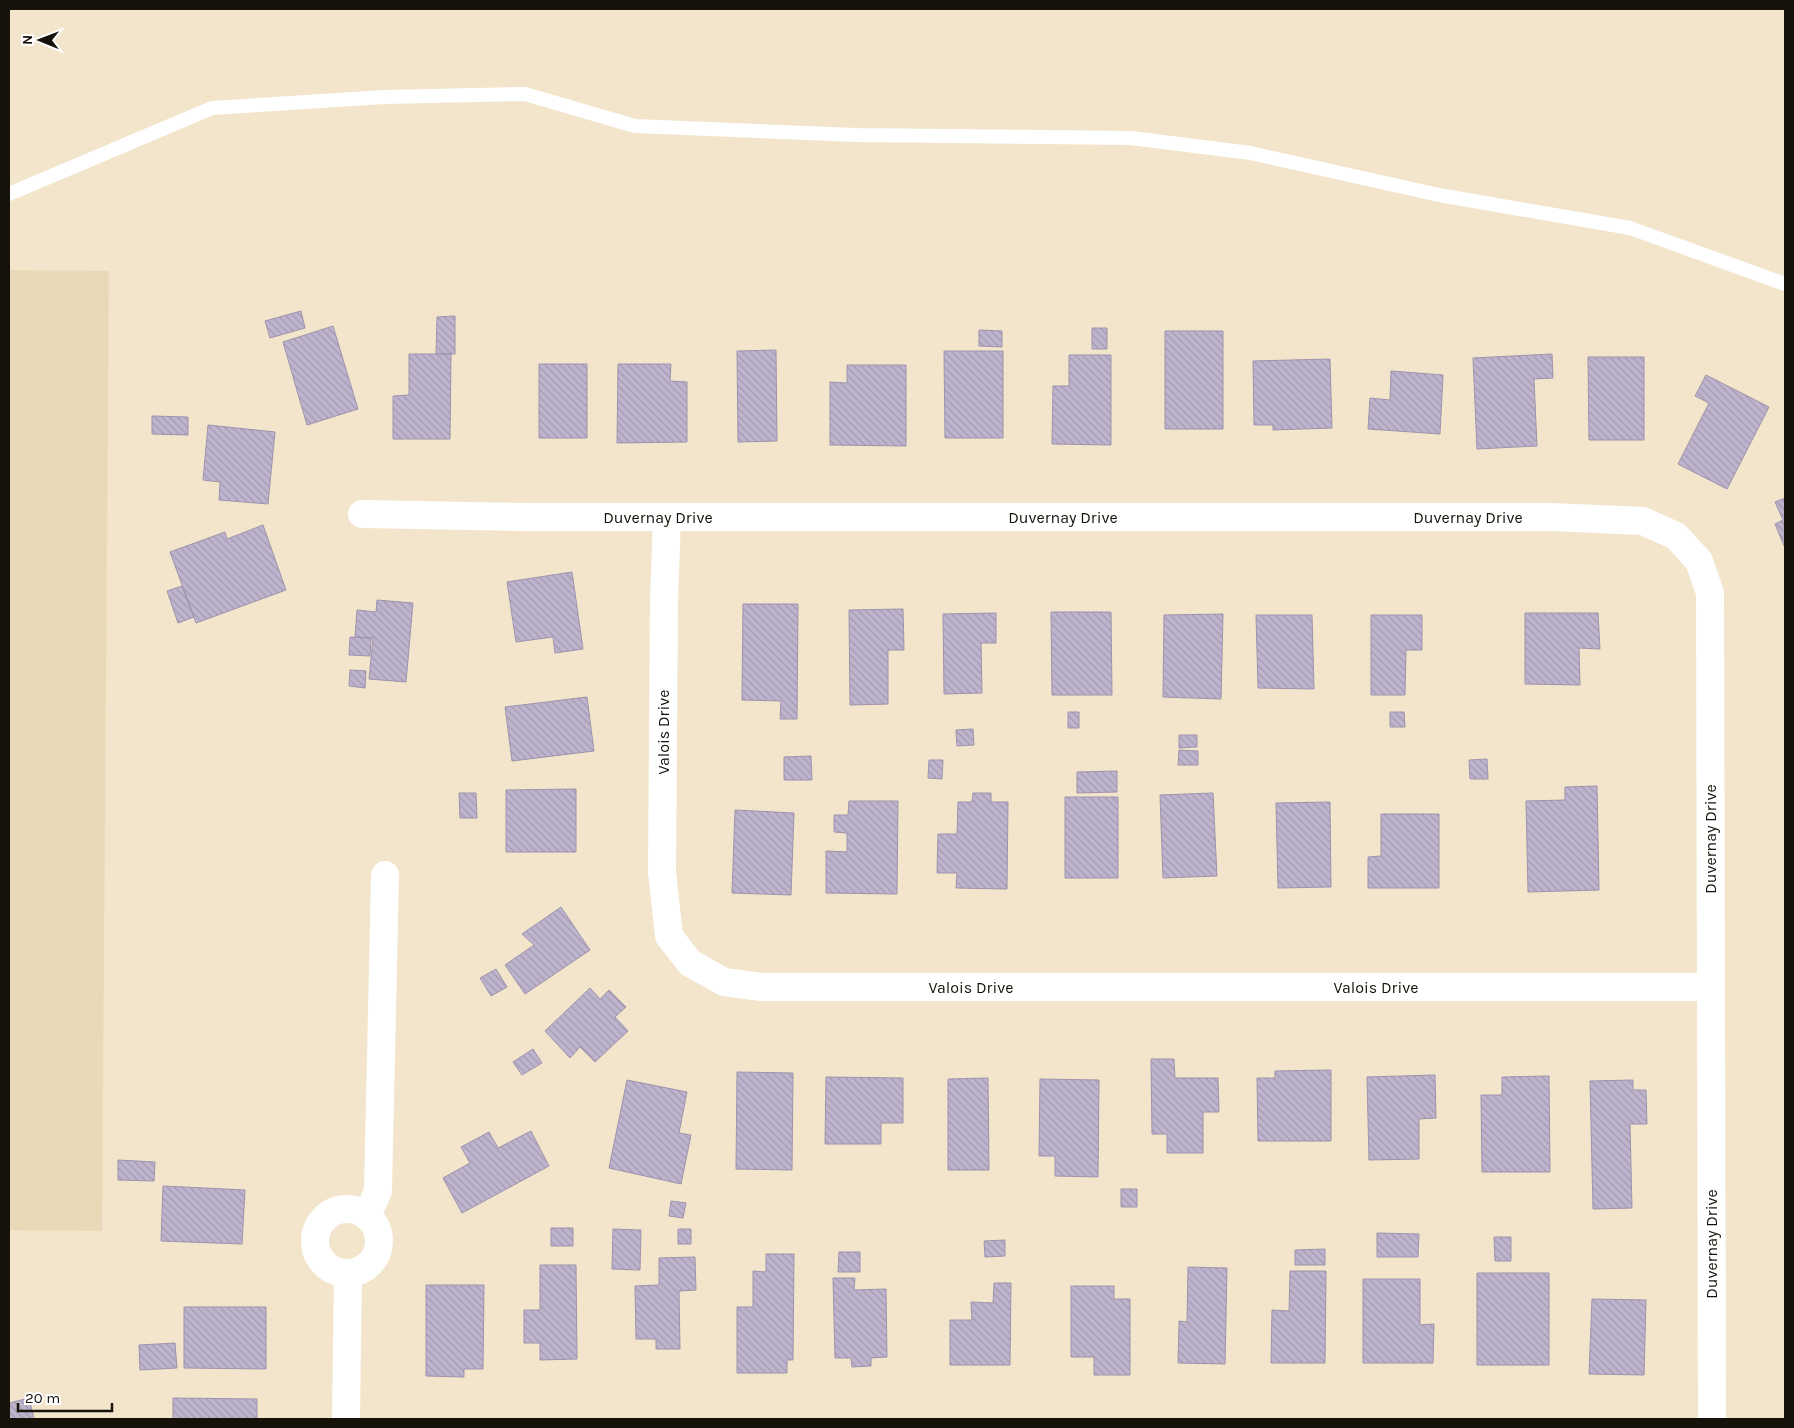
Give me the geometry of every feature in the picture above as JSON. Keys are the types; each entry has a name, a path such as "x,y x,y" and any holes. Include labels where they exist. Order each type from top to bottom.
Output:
{"street":[{"name":"Duvernay Drive","path":"362,514 667,517 1551,517 1643,521 1676,536 1700,560 1710,593 1712,1419"},
{"name":"Valois Drive","path":"667,517 664,600 662,872 669,936 690,963 724,982 762,987 1711,987"},
{"path":"367,1216 378,1191 385,875"},
{"path":"336,1211 357,1211 367,1216 378,1234 378,1246 368,1265 348,1273 329,1268 317,1252 316,1232 327,1216 336,1211"},
{"path":"346,1419 348,1273"}],"lane":[{"path":"9,194 212,108 385,97 525,94 635,126 856,135 1131,138 1250,153 1439,195 1630,228 1785,284"}],"shaded area":[{"path":"9,270 109,271 102,1231 9,1230"}],"building":[{"path":"301,311 305,328 270,338 265,321"},
{"path":"455,316 455,354 436,354 437,317"},
{"path":"333,326 358,409 307,425 283,342"},
{"path":"1092,328 1107,328 1107,349 1092,349"},
{"path":"979,330 1002,331 1002,347 979,346"},
{"path":"1165,331 1223,331 1223,429 1165,429"},
{"path":"776,350 777,441 738,442 737,351"},
{"path":"944,351 1003,351 1003,438 945,438"},
{"path":"409,354 451,354 450,439 393,439 393,396 409,395"},
{"path":"1552,354 1553,378 1534,379 1537,446 1477,449 1473,358"},
{"path":"1069,355 1111,355 1111,445 1052,444 1053,386 1069,386"},
{"path":"1588,357 1644,357 1644,440 1589,440"},
{"path":"1330,359 1332,428 1273,430 1273,425 1254,425 1253,361"},
{"path":"539,364 587,364 587,438 539,438"},
{"path":"618,364 671,364 670,381 687,382 687,442 617,443"},
{"path":"847,365 906,365 906,446 830,445 830,382 847,383"},
{"path":"1391,371 1443,375 1440,434 1368,429 1370,398 1390,400"},
{"path":"1706,375 1769,407 1727,489 1678,464 1709,403 1695,396"},
{"path":"152,416 188,417 188,435 152,434"},
{"path":"208,425 275,432 268,504 219,500 220,482 203,480"},
{"path":"1785,498 1785,548 1775,524 1783,520 1775,502"},
{"path":"263,525 286,590 196,623 170,552 225,532 227,539"},
{"path":"572,572 583,649 555,653 553,637 516,642 507,582"},
{"path":"182,586 194,617 178,623 167,591"},
{"path":"377,600 413,603 406,682 369,679 373,638 355,637 357,610 376,612"},
{"path":"743,604 798,604 797,719 780,719 781,701 742,700"},
{"path":"903,609 904,650 888,650 888,704 850,705 849,610"},
{"path":"1051,612 1111,612 1112,695 1052,695"},
{"path":"996,613 996,643 981,643 982,693 944,694 943,614"},
{"path":"1525,613 1598,613 1600,649 1579,648 1580,685 1525,684"},
{"path":"1223,614 1221,699 1163,697 1164,615"},
{"path":"1256,615 1312,615 1314,689 1258,688"},
{"path":"1371,615 1422,615 1422,650 1406,650 1405,695 1371,695"},
{"path":"350,637 371,638 370,656 349,655"},
{"path":"350,670 366,671 365,688 349,686"},
{"path":"587,697 594,751 512,761 505,707"},
{"path":"1068,712 1079,712 1079,728 1068,728"},
{"path":"1390,712 1404,712 1405,727 1390,727"},
{"path":"973,729 974,745 957,746 956,730"},
{"path":"1179,735 1197,735 1197,747 1179,748"},
{"path":"1179,750 1198,751 1198,765 1178,765"},
{"path":"811,756 812,780 784,780 784,757"},
{"path":"1487,759 1488,779 1470,779 1469,760"},
{"path":"929,760 943,760 942,779 928,778"},
{"path":"1117,771 1117,792 1077,793 1077,772"},
{"path":"1597,786 1599,890 1528,892 1526,801 1565,800 1565,787"},
{"path":"576,789 576,852 506,852 506,790"},
{"path":"459,793 476,793 477,818 460,818"},
{"path":"973,793 991,793 991,802 1008,802 1007,889 956,888 957,873 937,873 938,834 957,834 958,802 972,802"},
{"path":"1213,793 1217,876 1163,878 1160,795"},
{"path":"1065,797 1118,797 1118,878 1065,878"},
{"path":"849,801 898,801 897,894 826,893 826,851 847,852 847,833 834,832 834,815 848,815"},
{"path":"1330,802 1331,887 1278,888 1276,803"},
{"path":"735,810 794,813 791,895 732,893"},
{"path":"1381,814 1439,814 1439,888 1368,888 1368,857 1381,856"},
{"path":"561,907 590,950 525,994 505,965 534,945 522,934"},
{"path":"496,969 507,987 491,996 480,978"},
{"path":"590,988 600,999 609,990 626,1007 615,1017 628,1031 595,1062 580,1047 570,1058 545,1031"},
{"path":"533,1049 542,1063 522,1075 513,1062"},
{"path":"1151,1059 1174,1059 1175,1078 1218,1078 1219,1112 1203,1112 1203,1153 1167,1153 1167,1134 1152,1134"},
{"path":"1331,1070 1331,1141 1258,1141 1257,1078 1275,1078 1275,1071"},
{"path":"737,1072 793,1073 792,1170 736,1169"},
{"path":"1435,1075 1436,1118 1419,1119 1419,1159 1369,1160 1367,1077"},
{"path":"1549,1076 1550,1172 1482,1172 1481,1095 1502,1095 1502,1077"},
{"path":"826,1077 903,1078 903,1123 881,1123 881,1144 825,1144"},
{"path":"988,1078 989,1170 948,1170 948,1079"},
{"path":"1040,1079 1099,1080 1098,1177 1055,1176 1055,1156 1039,1156"},
{"path":"627,1080 687,1092 679,1133 691,1135 681,1184 609,1168"},
{"path":"1633,1080 1633,1090 1646,1090 1647,1124 1630,1124 1632,1208 1593,1209 1590,1081"},
{"path":"531,1131 549,1166 462,1213 443,1178 470,1163 461,1147 489,1132 498,1148"},
{"path":"118,1160 155,1162 154,1181 118,1180"},
{"path":"163,1186 245,1190 242,1244 161,1241"},
{"path":"1121,1189 1137,1189 1137,1207 1121,1207"},
{"path":"671,1201 686,1203 683,1218 669,1216"},
{"path":"551,1228 573,1228 573,1246 551,1246"},
{"path":"613,1229 641,1230 640,1270 612,1269"},
{"path":"678,1229 691,1229 691,1244 678,1244"},
{"path":"1377,1233 1419,1234 1418,1257 1377,1257"},
{"path":"1494,1237 1511,1237 1511,1261 1495,1261"},
{"path":"1005,1240 1005,1256 985,1257 984,1241"},
{"path":"1325,1249 1325,1265 1295,1265 1295,1250"},
{"path":"839,1252 860,1252 860,1272 838,1272"},
{"path":"766,1254 794,1254 793,1360 787,1360 787,1373 737,1373 737,1307 753,1307 753,1271 766,1272"},
{"path":"695,1257 696,1290 679,1291 680,1349 656,1349 656,1339 636,1339 635,1286 659,1285 659,1258"},
{"path":"540,1265 576,1265 577,1359 540,1360 540,1343 524,1343 524,1310 540,1310"},
{"path":"1188,1267 1227,1268 1225,1364 1178,1363 1179,1321 1187,1322"},
{"path":"1290,1271 1326,1271 1325,1363 1271,1363 1272,1310 1289,1311"},
{"path":"1477,1273 1549,1273 1549,1365 1477,1365"},
{"path":"833,1278 855,1278 854,1290 886,1289 887,1357 871,1358 871,1366 852,1367 851,1358 835,1358"},
{"path":"1363,1279 1420,1279 1420,1325 1434,1324 1433,1363 1363,1363"},
{"path":"994,1283 1011,1283 1010,1365 950,1365 950,1320 972,1320 971,1302 993,1303"},
{"path":"426,1285 484,1285 483,1369 464,1369 464,1377 426,1376"},
{"path":"1071,1286 1114,1286 1114,1299 1130,1299 1130,1375 1094,1375 1094,1357 1071,1357"},
{"path":"1592,1299 1646,1300 1644,1375 1589,1374"},
{"path":"184,1307 266,1307 266,1369 184,1368"},
{"path":"175,1343 177,1368 140,1370 139,1345"},
{"path":"29,1398 34,1419 9,1419 9,1403"},
{"path":"173,1398 257,1399 257,1419 173,1419"}]}
